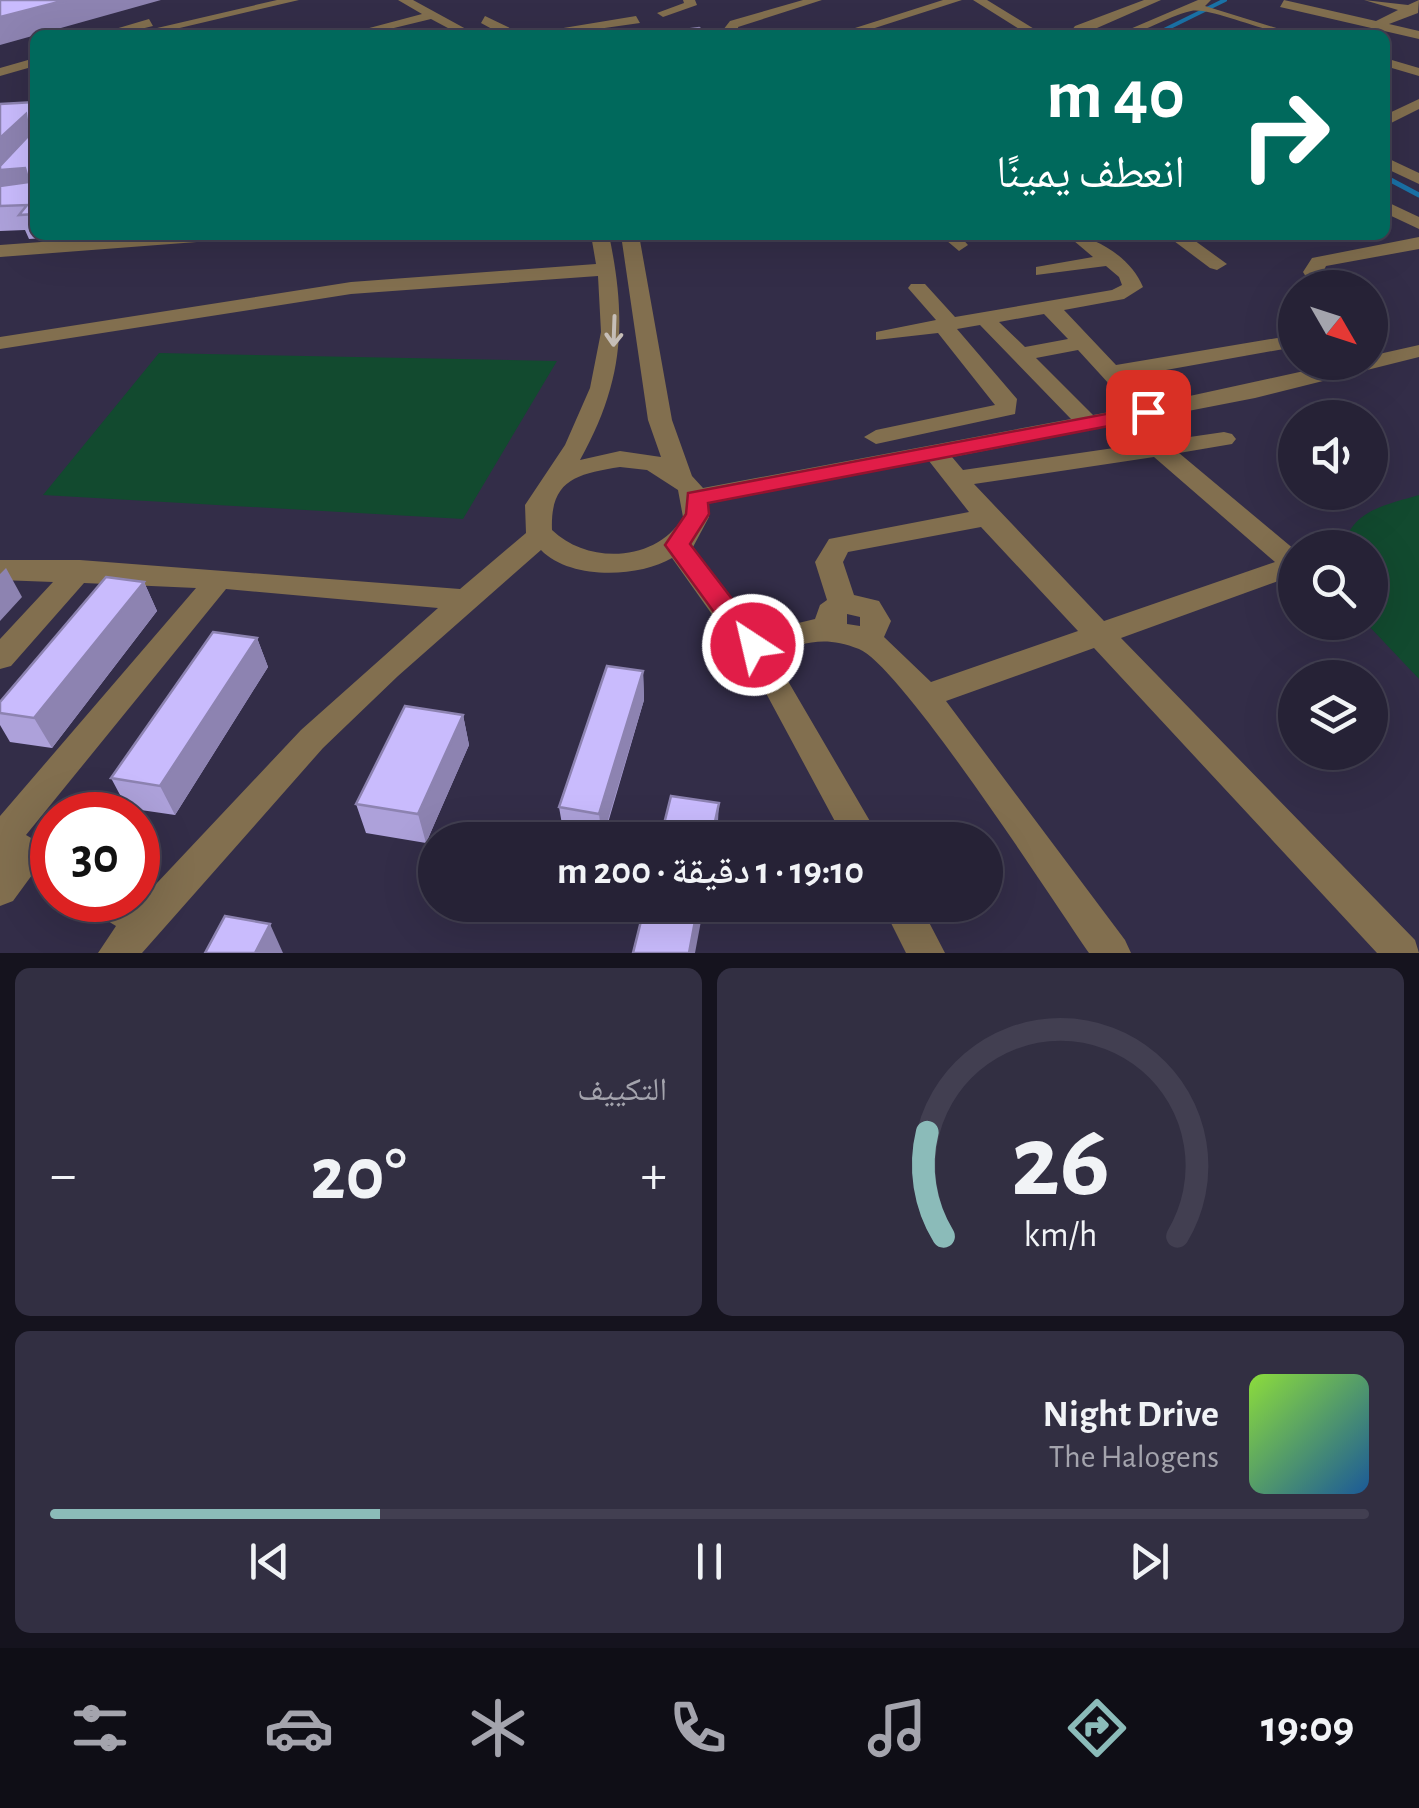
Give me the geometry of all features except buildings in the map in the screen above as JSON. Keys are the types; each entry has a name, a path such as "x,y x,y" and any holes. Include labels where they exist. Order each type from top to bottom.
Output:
{"street":[{"path":"145,30 256,0"},
{"path":"131,30 293,0"},
{"path":"663,12 692,5 689,0"},
{"path":"729,30 734,24 816,0"},
{"path":"855,30 956,0"},
{"path":"979,0 1030,30"},
{"path":"1099,28 1151,0"},
{"path":"1069,12 1099,28 1209,0"},
{"path":"1370,0 1416,8"},
{"path":"1246,22 1288,2 1419,35"},
{"path":"398,3 461,30"},
{"path":"398,3 438,30"},
{"path":"1139,30 1187,3 1275,30"},
{"path":"796,6 867,30"},
{"path":"1369,30 1416,8"},
{"path":"371,30 433,16"},
{"path":"485,20 503,30"},
{"path":"574,30 626,25 612,30"},
{"path":"0,64 30,55"},
{"path":"0,72 30,63"},
{"path":"1390,63 1419,72"},
{"path":"1390,118 1419,103"},
{"path":"1390,164 1415,174"},
{"path":"1390,197 1419,212"},
{"path":"1390,209 1419,224"},
{"path":"1390,222 1419,240"},
{"path":"601,240 615,322 607,382 558,478 542,495 535,515 541,536 559,552 586,562 619,565 651,558 677,545 698,514 696,498 680,476 660,420 631,240"},
{"path":"883,336 1127,292 1134,280 1083,240"},
{"path":"1182,240 1218,264"},
{"path":"1314,270 1319,262 1419,240"},
{"path":"0,250 87,241"},
{"path":"1042,271 1110,260"},
{"path":"0,343 333,291 608,269"},
{"path":"876,437 1007,409 1006,399 918,288"},
{"path":"1049,307 1148,412"},
{"path":"984,318 1088,424"},
{"path":"1027,362 1278,342"},
{"path":"696,498 1148,412 1419,351"},
{"path":"957,479 1224,439"},
{"path":"925,696 1290,567 1288,559 1159,449"},
{"path":"936,452 987,517 1402,953"},
{"path":"558,478 587,464 620,459 653,463 680,476"},
{"path":"987,517 839,544 829,562 836,615 844,637 863,637 888,655 925,696 1112,953"},
{"path":"117,953 312,739 541,536"},
{"path":"677,545 753,645 854,822"},
{"path":"0,570 80,570 465,600"},
{"path":"0,658 80,570"},
{"path":"0,889 20,849 219,579"},
{"path":"753,645 836,615"},
{"path":"909,922 926,953"}],"green space":[{"path":"159,353 557,361 463,519 43,495"},
{"path":"1419,495 1419,679 1382,640 1388,640 1388,530 1351,530 1372,511 1388,510 1388,504"}],"waterway":[{"path":"1164,30 1225,0"},
{"path":"1390,180 1419,195"}],"route":[{"path":"753,645 677,545 691,530 698,514 696,498 1148,412"}]}
